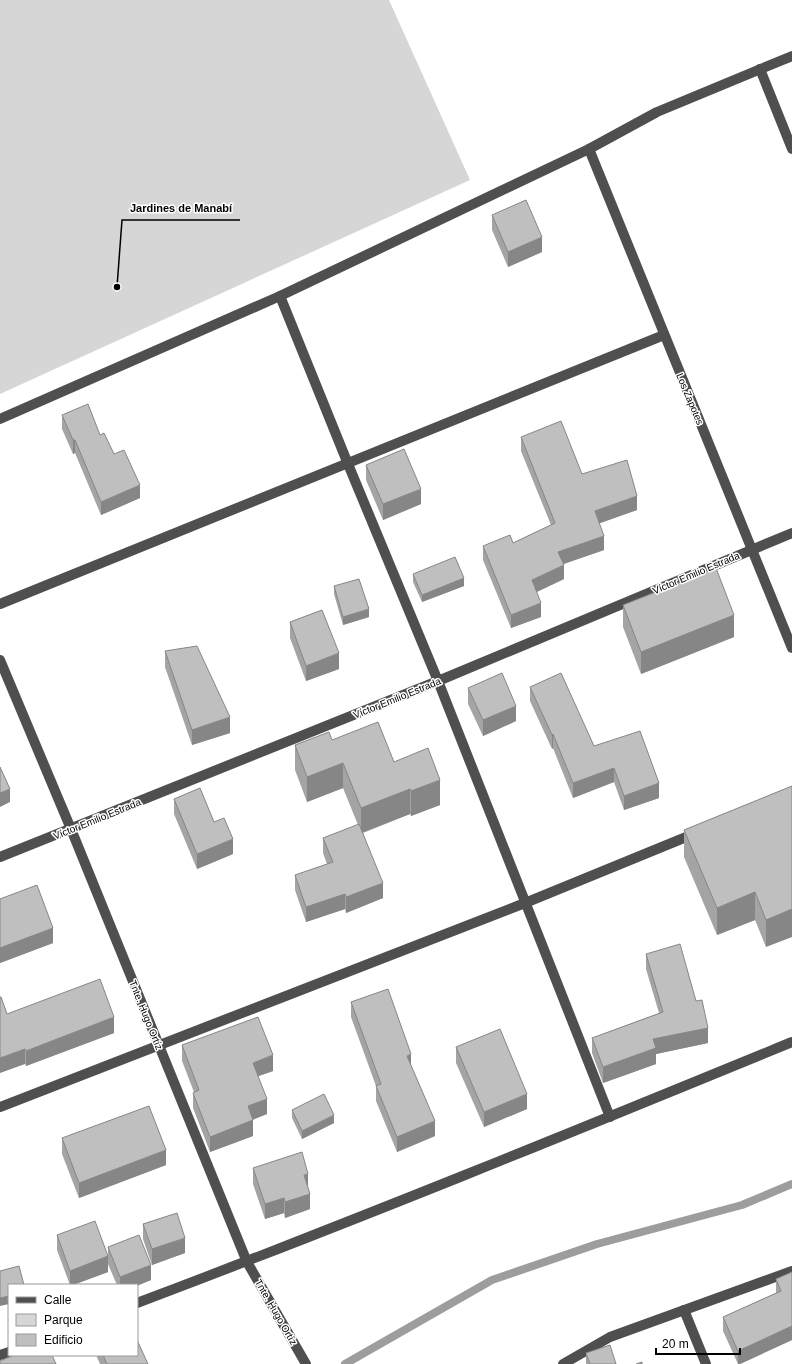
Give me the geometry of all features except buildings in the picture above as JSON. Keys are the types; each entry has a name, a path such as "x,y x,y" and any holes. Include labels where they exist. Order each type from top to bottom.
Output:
{"street":[{"path":"0,419 280,296 589,149 657,112 792,56"},
{"path":"760,69 792,149"},
{"name":"Los Zapotes","path":"589,149 792,648"},
{"path":"280,296 438,681 610,1117"},
{"path":"0,604 664,335"},
{"name":"Víctor Emilio Estrada","path":"0,857 438,681 792,533"},
{"name":"Tnte. Hugo Ortíz","path":"0,660 71,829 247,1262 306,1364"},
{"path":"0,1107 525,903 705,829"},
{"path":"138,1303 247,1262 610,1117 792,1042"},
{"path":"563,1364 610,1337 792,1271"},
{"path":"684,1310 706,1364"}],"green space":[{"path":"0,0 389,0 470,180 0,394"}],"waterway":[{"path":"345,1364 492,1280 597,1244 742,1205 792,1184"}],"place":[{"name":"Jardines de Manabí","path":"117,287"}]}
